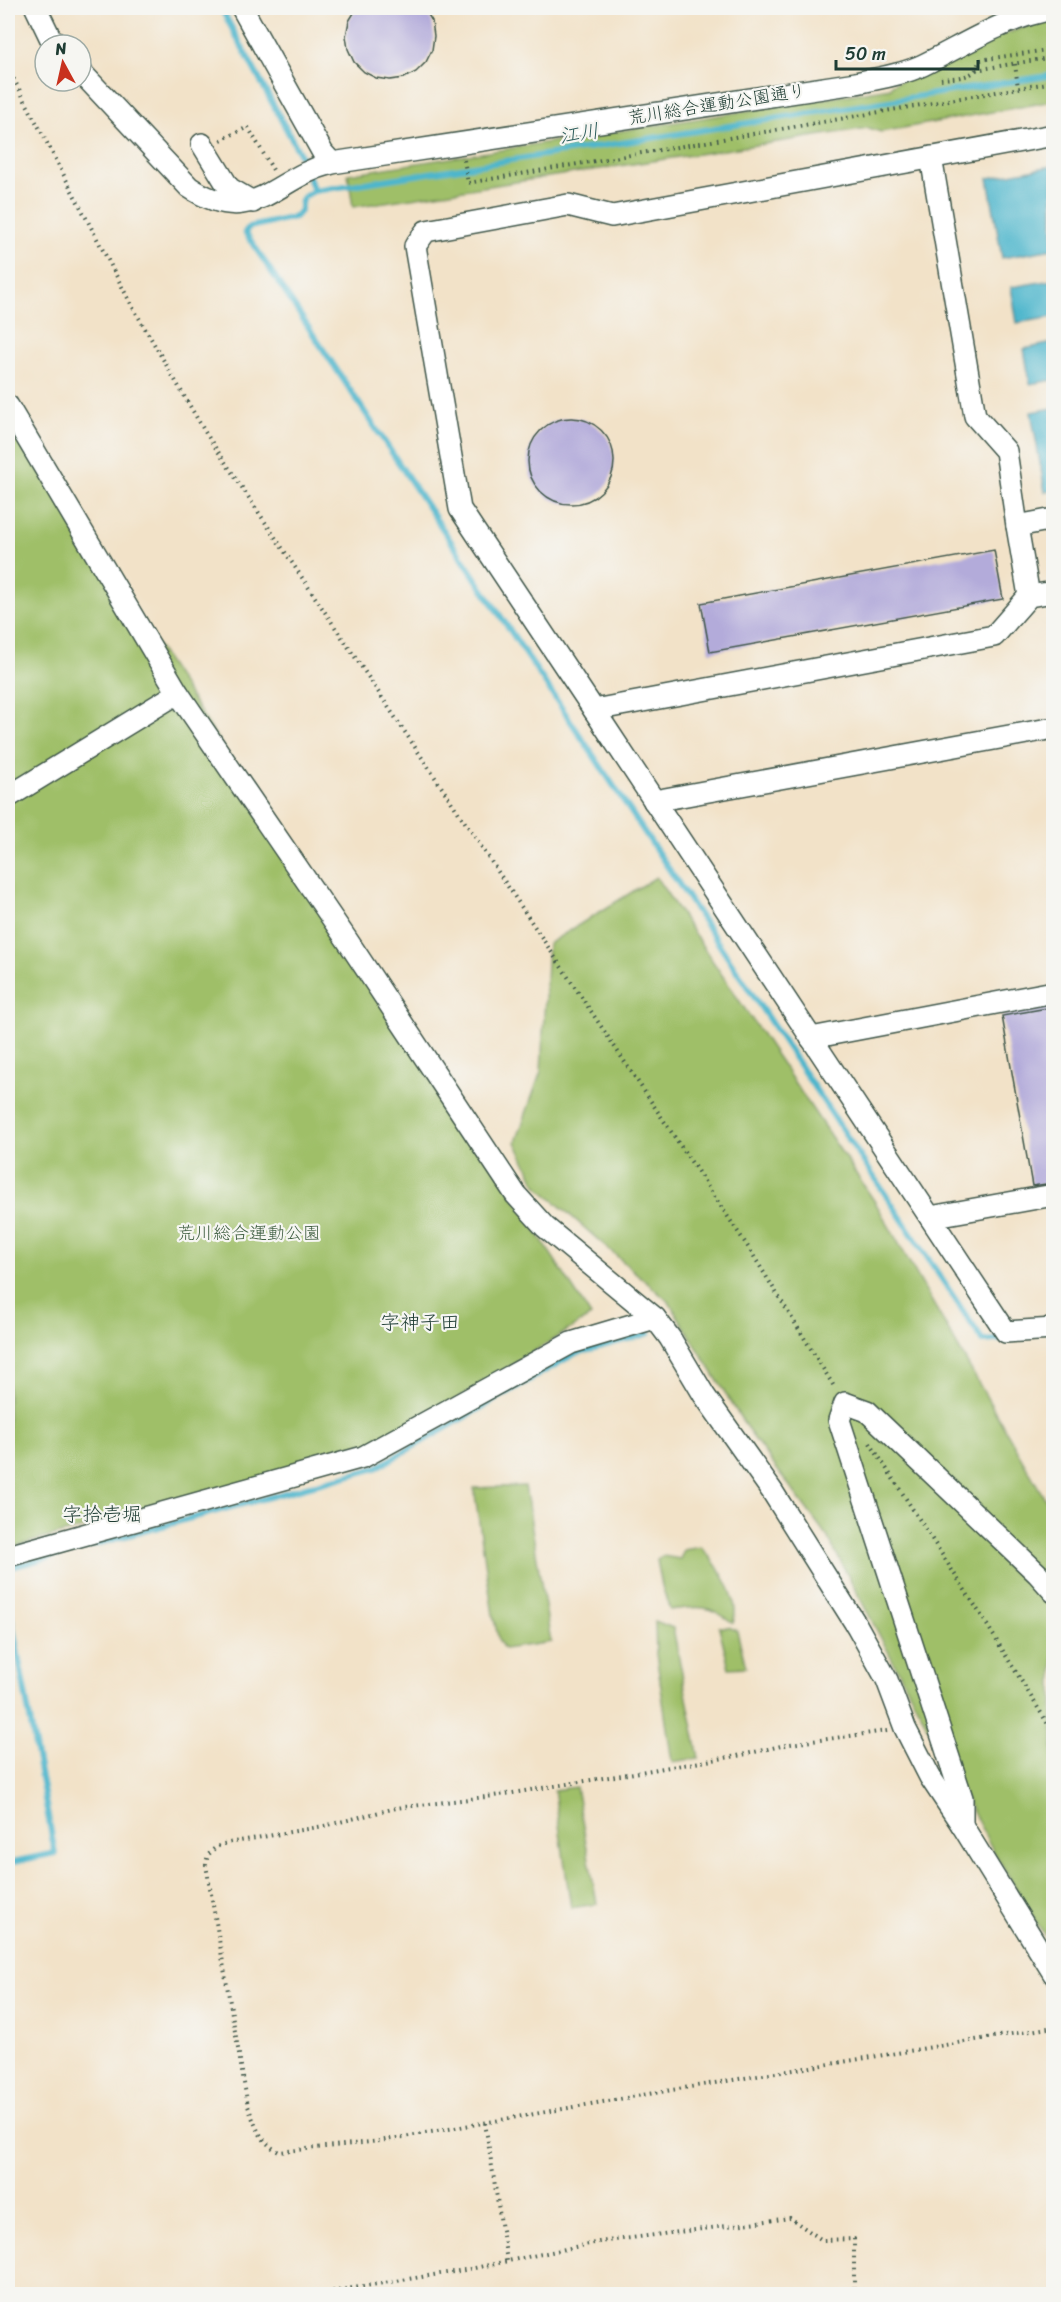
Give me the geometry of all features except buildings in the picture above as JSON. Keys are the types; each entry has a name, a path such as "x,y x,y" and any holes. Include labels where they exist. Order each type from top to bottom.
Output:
{"street":[{"path":"36,8 48,33"},
{"path":"242,8 323,153 326,165"},
{"name":"荒川総合運動公園通り","path":"252,202 261,199 298,176 326,165 879,78 921,66 1015,19 1053,9"},
{"path":"93,85 189,187 201,195 230,204 252,202"},
{"path":"1053,135 612,216 568,205 426,231 415,246 459,509 1006,1332 1053,1329"},
{"path":"203,146 229,188 252,202"},
{"path":"931,157 975,416 1006,451 1029,596"},
{"path":"8,406 178,693 347,940 516,1196 545,1227 655,1318 670,1338 704,1395 772,1491 857,1626 887,1680 905,1728 930,1777 1053,1974"},
{"path":"1017,525 1053,519"},
{"path":"594,710 994,636 1029,596 1053,592"},
{"path":"8,797 178,693"},
{"path":"654,801 1053,728"},
{"path":"811,1038 1053,992"},
{"path":"930,1217 1053,1195"},
{"path":"8,1556 363,1457 571,1343 655,1318"},
{"path":"962,1825 962,1798 839,1420 845,1403 867,1411 1038,1574 1053,1592"}],"path":[{"path":"976,70 1015,66 1053,57"},
{"path":"1015,66 1018,87"},
{"path":"8,68 131,304 205,432 750,1250 836,1389"},
{"path":"463,157 468,183 1053,82"},
{"path":"203,146 248,127 272,169 276,172"},
{"path":"867,1439 981,1615 1053,1734"},
{"path":"905,1728 790,1744 737,1756 494,1796 396,1808 324,1826 223,1844 212,1849 207,1856 206,1865 248,2106 258,2133 270,2147 279,2152 380,2141 520,2115 1053,2027"},
{"path":"485,2123 507,2261"},
{"path":"315,2295 599,2242 790,2218 822,2240 854,2239 854,2295"}],"green space":[{"path":"1053,17 1053,101 881,132 868,128 353,207 348,174 891,88 892,85 988,40"},
{"name":"荒川総合運動公園","path":"8,415 591,1316 426,1418 343,1459 8,1548"},
{"path":"656,877 875,1202 1053,1513 1053,1949 995,1854 827,1536 750,1433 669,1302 537,1186 516,1142 541,1071 548,944"},
{"path":"525,1486 551,1642 504,1649 499,1641 493,1615 474,1488"},
{"path":"701,1547 721,1572 731,1592 735,1613 733,1623 710,1609 670,1610 657,1560 663,1556 680,1559 684,1550"},
{"path":"655,1621 673,1628 699,1758 672,1762 656,1654"},
{"path":"719,1627 729,1627 737,1631 746,1667 729,1668"},
{"path":"576,1787 597,1904 571,1908 554,1790"}],"water":[{"path":"1053,166 1053,249 1002,258 988,178"},
{"path":"1053,280 1053,317 1017,323 1011,287"},
{"path":"1053,343 1053,380 1030,384 1024,349"},
{"path":"1053,408 1053,491 1045,492 1031,412"}],"waterway":[{"name":"江川","path":"221,8 302,158 314,191"},
{"path":"1005,1339 983,1341 245,232 249,227 295,217 301,210 303,198 314,191 1054,75"},
{"path":"8,1568 376,1468 576,1353 649,1333"},
{"path":"8,1601 55,1853 8,1863"}],"district":[{"name":"字神子田","path":"420,1322"},
{"name":"字拾壱堀","path":"102,1514"}]}
